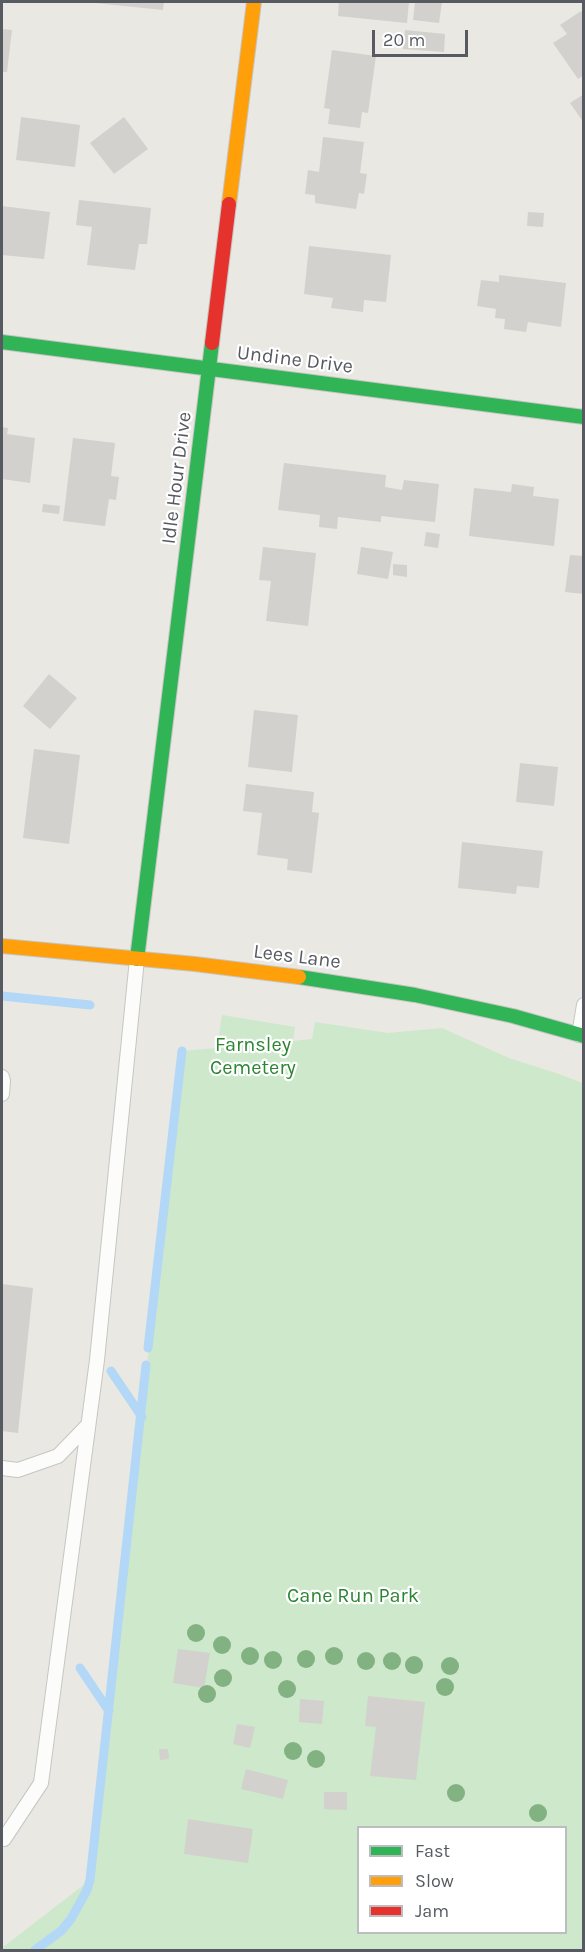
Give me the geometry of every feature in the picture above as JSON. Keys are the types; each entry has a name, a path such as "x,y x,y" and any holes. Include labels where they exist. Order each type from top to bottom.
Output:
{"street":[{"name":"Idle Hour Drive","path":"137,959 254,2"},
{"name":"Undine Drive","path":"2,342 584,417"},
{"name":"Lees Lane","path":"2,946 195,964 351,984 513,1016 581,1036"}],"lane":[{"path":"2,1839 41,1783 97,1360 137,959"},
{"path":"581,1036 584,1005"},
{"path":"2,1077 2,1094"},
{"path":"2,1468 18,1470 58,1456 88,1425"}],"green space":[{"name":"Cane Run Park","path":"222,1015 295,1027 293,1041 312,1039 315,1022 388,1033 442,1028 509,1058 583,1083 583,1950 2,1950 90,1880 182,1051 217,1048"}],"building":[{"path":"95,2 164,2 163,10"},
{"path":"339,2 409,2 407,23 338,16"},
{"path":"415,2 442,2 439,23 413,20"},
{"path":"581,11 584,15 584,75 578,79 553,43 567,34 560,25"},
{"path":"2,29 12,30 7,72 2,72"},
{"path":"405,30 445,34 444,52 403,49"},
{"path":"332,50 376,56 368,113 362,112 360,128 328,124 330,109 324,108"},
{"path":"584,94 584,123 570,103"},
{"path":"21,117 80,125 75,167 16,160"},
{"path":"124,117 148,149 114,174 90,143"},
{"path":"323,137 364,142 360,173 367,174 364,194 359,193 356,209 315,203 315,195 305,194 308,170 319,172"},
{"path":"79,200 151,208 147,244 139,244 135,270 87,265 92,227 76,225"},
{"path":"2,206 50,212 44,259 2,255"},
{"path":"528,212 544,213 543,227 527,226"},
{"path":"309,246 391,255 386,302 364,300 363,312 331,308 333,298 304,294"},
{"path":"499,275 566,283 561,327 528,322 526,332 504,329 505,319 495,318 496,309 477,306 481,280 499,282"},
{"path":"2,427 8,428 7,434 35,438 30,483 2,479"},
{"path":"73,438 115,443 111,476 119,477 116,500 109,499 105,526 63,521"},
{"path":"284,463 386,475 385,487 402,490 404,480 439,484 435,522 381,516 381,522 338,517 337,529 319,527 320,515 278,510"},
{"path":"512,484 534,487 533,496 559,499 554,546 469,536 474,488 511,492"},
{"path":"43,504 60,506 59,514 42,512"},
{"path":"426,532 440,534 438,548 424,546"},
{"path":"263,547 316,553 308,626 266,621 271,581 259,580"},
{"path":"361,547 393,552 388,579 357,574"},
{"path":"570,555 584,556 584,594 565,592"},
{"path":"393,564 407,565 407,577 393,575"},
{"path":"49,674 77,698 50,729 23,706"},
{"path":"254,710 298,715 292,772 248,767"},
{"path":"34,749 80,755 69,844 23,838"},
{"path":"520,763 558,767 554,806 516,802"},
{"path":"246,784 314,792 312,812 319,813 312,873 287,870 288,859 257,855 262,813 243,811"},
{"path":"462,842 543,851 539,888 517,886 516,894 458,888"},
{"path":"2,1284 33,1288 18,1433 2,1431"},
{"path":"178,1649 210,1653 204,1688 173,1683"},
{"path":"368,1696 425,1702 416,1780 370,1776 376,1727 365,1726"},
{"path":"300,1699 324,1701 322,1724 299,1722"},
{"path":"237,1724 255,1727 250,1748 233,1744"},
{"path":"159,1749 168,1749 169,1759 160,1760"},
{"path":"246,1769 288,1780 283,1799 241,1789"},
{"path":"324,1792 347,1792 347,1810 324,1809"},
{"path":"188,1819 253,1829 248,1863 184,1854"}],"waterway":[{"path":"2,996 90,1005"},
{"path":"148,1348 182,1051"},
{"path":"35,1950 61,1931 71,1919 90,1880 146,1365"},
{"path":"111,1371 142,1417"},
{"path":"80,1668 109,1711"}],"traffic: fast":[{"path":"2,342 584,417"},
{"path":"137,959 212,343"},
{"path":"299,977 415,995 513,1016 584,1036"}],"traffic: slow":[{"path":"229,204 254,2"},
{"path":"2,946 195,964 299,977"}],"traffic: jam":[{"path":"212,343 229,204"}],"park label":[{"name":"Farnsley Cemetery","path":"253,1056"}]}
